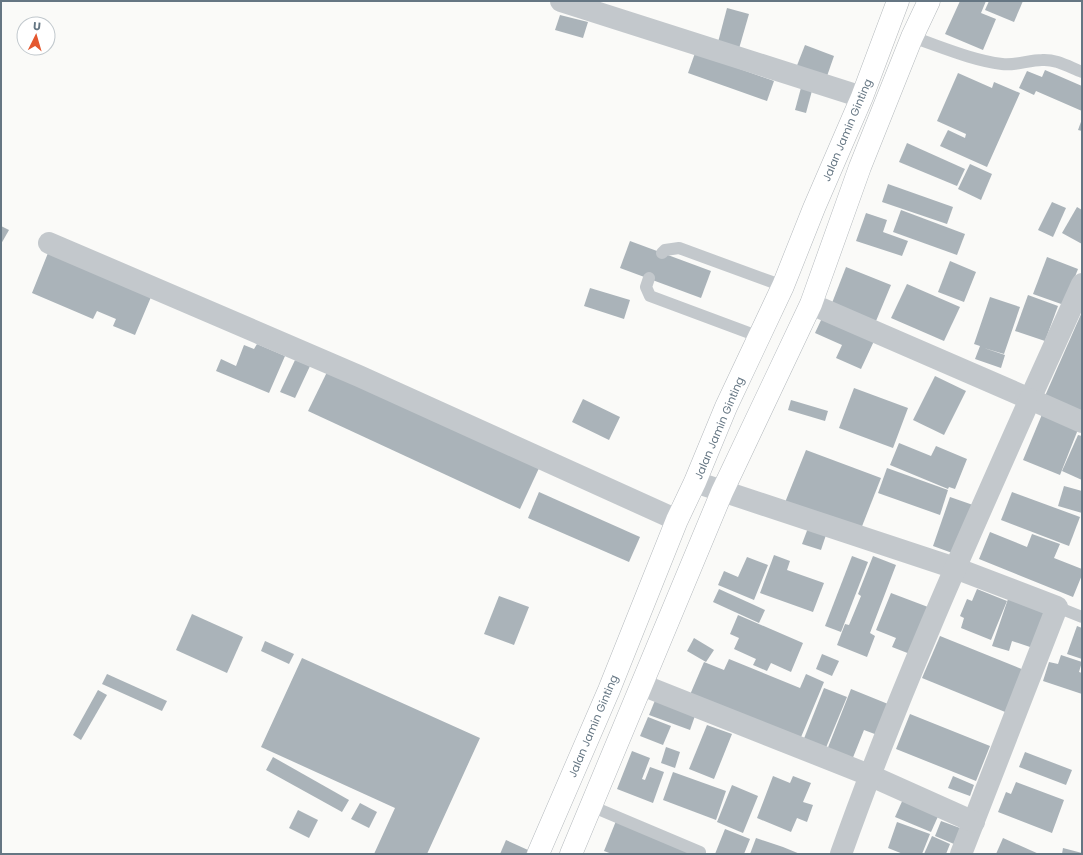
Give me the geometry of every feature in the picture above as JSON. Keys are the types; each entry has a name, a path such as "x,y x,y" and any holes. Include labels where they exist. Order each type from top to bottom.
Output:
{"highway":[{"name":"Jalan Jamin Ginting","path":"538,854 608,690 677,520 695,482 726,407 783,286 814,208 862,97 898,1"},
{"path":"571,854 722,492 811,304 860,167 928,1"}],"street":[{"path":"561,1 862,97"},
{"path":"50,243 359,376 677,520"},
{"path":"840,854 869,775 955,568 1082,284"},
{"path":"811,304 1082,422"},
{"path":"695,482 955,568 1057,606 962,854"},
{"path":"642,685 869,775 974,822"}],"lane":[{"path":"912,37 972,58 998,64 1006,65 1052,60 1082,72"},
{"path":"662,253 665,250 679,248 783,286"},
{"path":"649,278 646,287 650,296 760,337"},
{"path":"1057,606 1082,617"},
{"path":"591,806 700,852"}],"building":[{"path":"960,1 986,1 981,13 996,19 983,50 945,34"},
{"path":"989,1 1023,1 1014,22 985,10"},
{"path":"727,8 749,14 738,52 717,46"},
{"path":"560,15 588,22 583,38 555,30"},
{"path":"805,45 834,56 826,79 796,68"},
{"path":"695,53 774,81 767,101 688,73"},
{"path":"1045,70 1082,86 1082,111 1036,91 1034,95 1019,88 1027,71 1042,77"},
{"path":"958,73 992,88 994,82 1020,93 987,167 940,146 948,130 965,138 966,134 937,121"},
{"path":"802,84 813,87 806,113 795,110"},
{"path":"1082,119 1082,131 1078,130"},
{"path":"907,143 965,169 957,186 899,162"},
{"path":"970,164 992,174 981,200 958,189"},
{"path":"888,184 953,207 947,224 882,202"},
{"path":"1052,202 1066,208 1053,237 1038,230"},
{"path":"1077,207 1082,210 1082,244 1062,233"},
{"path":"901,210 965,234 957,255 893,232"},
{"path":"866,213 887,220 883,232 908,241 902,256 856,241"},
{"path":"1,226 9,230 1,244"},
{"path":"630,241 711,271 701,298 620,268"},
{"path":"48,253 151,297 135,335 113,326 116,319 97,311 93,319 32,293"},
{"path":"1047,257 1078,269 1064,305 1033,294"},
{"path":"950,261 976,272 964,302 938,292"},
{"path":"846,267 891,285 876,321 832,303"},
{"path":"907,284 960,307 944,341 891,318"},
{"path":"590,288 630,300 624,319 584,306"},
{"path":"1028,295 1058,306 1045,341 1015,331"},
{"path":"990,297 1020,307 1004,354 984,348 1005,355 1001,368 975,359 980,346 974,344"},
{"path":"1082,312 1082,412 1045,396"},
{"path":"822,318 874,341 861,369 836,358 842,345 815,333"},
{"path":"257,344 285,356 269,393 216,371 221,359 236,366 244,345 254,349"},
{"path":"295,360 310,366 295,398 280,392"},
{"path":"329,368 540,466 520,509 308,411"},
{"path":"935,376 966,391 944,435 913,420"},
{"path":"854,388 908,408 893,448 839,428"},
{"path":"583,399 620,417 609,440 572,422"},
{"path":"791,400 828,411 825,421 788,410"},
{"path":"1043,412 1079,427 1060,475 1023,460"},
{"path":"1078,435 1082,436 1082,480 1062,471"},
{"path":"899,443 931,456 936,446 967,459 955,489 949,487 948,489 890,465"},
{"path":"806,450 881,478 859,534 784,505"},
{"path":"887,468 948,490 940,515 878,493"},
{"path":"1064,486 1082,491 1082,513 1058,506"},
{"path":"539,492 640,537 629,562 528,518"},
{"path":"1012,492 1080,517 1069,546 1001,520"},
{"path":"950,497 973,505 955,554 933,546"},
{"path":"808,528 826,535 821,550 802,544"},
{"path":"990,532 1027,547 1032,534 1060,544 1054,558 1082,569 1082,575 1073,597 979,559"},
{"path":"774,555 790,561 787,570 824,583 813,612 760,593"},
{"path":"852,556 868,562 841,632 825,626"},
{"path":"873,556 896,565 870,633 875,636 867,657 837,645 845,624 849,625 861,596 858,594"},
{"path":"747,557 768,565 754,600 718,585 724,571 738,577"},
{"path":"719,589 765,610 759,623 713,602"},
{"path":"977,589 1007,601 991,640 961,628 964,618 960,616 967,599 972,601"},
{"path":"891,593 928,607 910,654 892,647 896,638 876,630"},
{"path":"499,596 529,607 514,645 484,634"},
{"path":"1008,599 1051,614 1039,650 1012,641 1009,651 992,646"},
{"path":"192,614 243,637 227,673 176,650"},
{"path":"738,615 803,643 791,672 771,663 767,671 753,665 756,659 734,649 739,638 730,634"},
{"path":"1077,626 1082,628 1082,659 1067,654"},
{"path":"940,636 1029,672 1010,714 922,678"},
{"path":"694,638 714,650 706,662 687,651"},
{"path":"265,641 294,654 289,664 261,651"},
{"path":"822,654 839,661 832,676 816,669"},
{"path":"1061,655 1082,662 1079,672 1082,673 1082,694 1043,681 1049,662 1058,664"},
{"path":"302,658 480,738 427,854 374,854 395,808 261,747"},
{"path":"729,659 800,688 806,674 824,682 799,742 689,697 704,662 724,670"},
{"path":"107,674 167,701 162,711 102,684"},
{"path":"824,688 847,697 825,750 803,741"},
{"path":"851,689 893,706 880,736 864,730 850,765 825,755"},
{"path":"98,690 107,695 81,740 73,735"},
{"path":"656,698 696,713 690,730 649,715"},
{"path":"910,714 990,746 976,781 896,749"},
{"path":"648,717 671,726 663,745 640,736"},
{"path":"707,725 732,734 714,779 689,769"},
{"path":"666,747 680,752 675,768 661,763"},
{"path":"632,751 650,758 642,779 645,780 650,767 664,772 653,803 617,789"},
{"path":"1025,752 1072,770 1066,785 1019,767"},
{"path":"273,757 349,800 342,812 266,770"},
{"path":"673,772 726,791 716,820 663,800"},
{"path":"773,776 790,783 793,776 811,783 803,802 813,805 807,822 797,818 791,832 757,818"},
{"path":"953,776 974,785 970,796 948,788"},
{"path":"1016,782 1064,800 1052,833 998,812 1006,792 1011,794"},
{"path":"732,785 758,796 743,833 717,822"},
{"path":"904,797 940,812 931,832 895,817"},
{"path":"360,803 377,812 369,828 351,819"},
{"path":"298,810 318,820 309,838 289,828"},
{"path":"616,821 701,854 612,854 604,851"},
{"path":"941,821 960,828 954,844 935,836"},
{"path":"897,822 930,834 922,854 903,854 888,848"},
{"path":"725,829 750,839 744,854 715,854"},
{"path":"932,836 950,844 946,854 924,854"},
{"path":"756,838 783,847 800,854 750,854"},
{"path":"1003,838 1039,854 996,854"},
{"path":"506,840 528,850 526,854 500,854"},
{"path":"1063,848 1082,853 1082,854 1062,854"}]}
